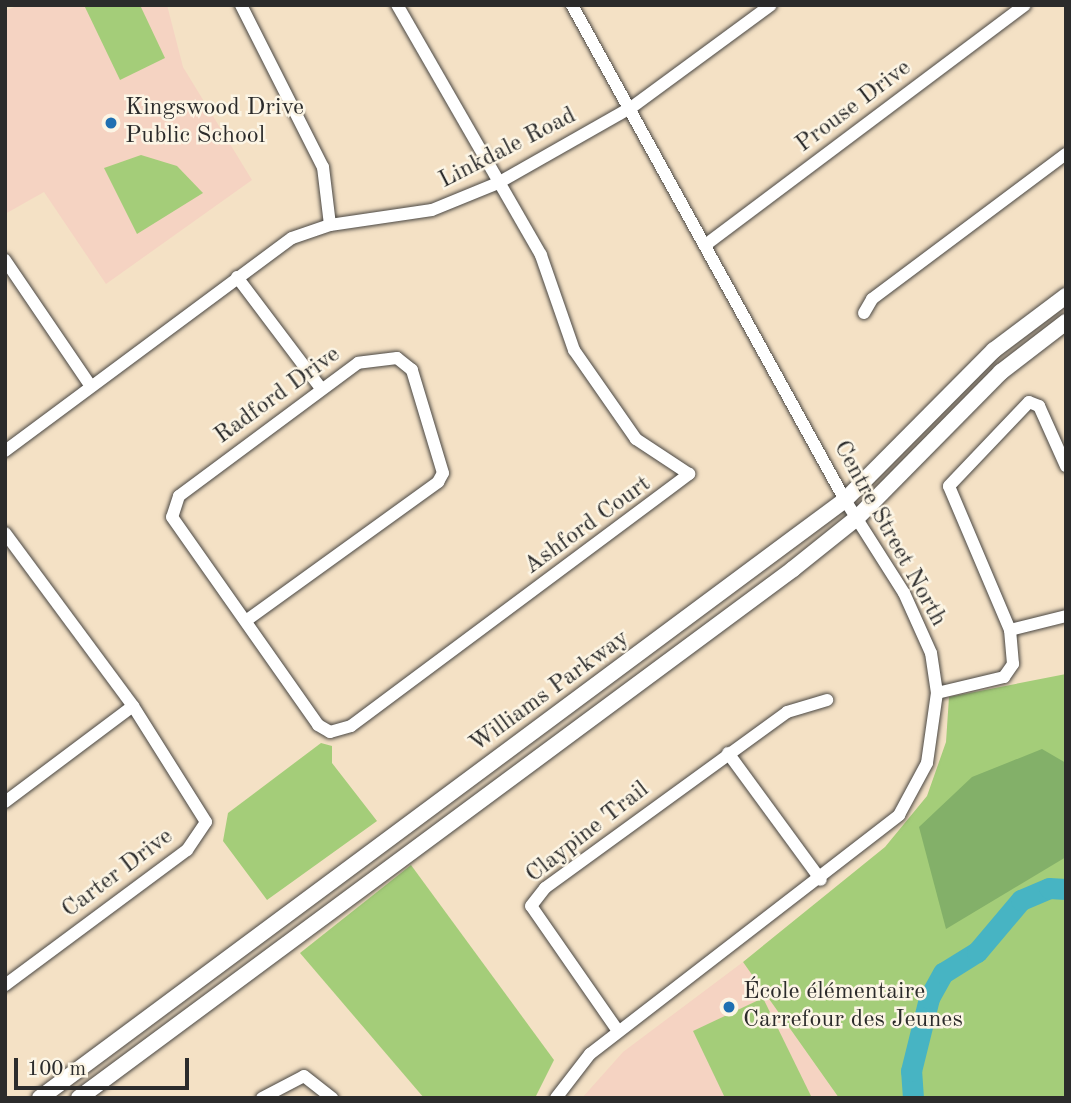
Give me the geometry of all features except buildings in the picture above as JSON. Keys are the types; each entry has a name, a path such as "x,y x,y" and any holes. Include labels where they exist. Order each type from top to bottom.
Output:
{"main road":[{"name":"Williams Parkway","path":"40,1098 845,500 986,357 1066,296"},
{"name":"Williams Parkway","path":"79,1098 857,518 1001,372 1066,322"}],"street":[{"path":"241,5 323,167 330,225"},
{"path":"397,5 498,183"},
{"name":"Centre Street North","path":"556,1098 590,1054 821,880 911,800 927,762 937,693 919,624 845,500 708,243 572,5"},
{"name":"Linkdale Road","path":"5,451 237,276 303,231 432,210 498,183 632,107 771,5"},
{"name":"Prouse Drive","path":"708,243 1025,5"},
{"path":"864,313 872,299 1066,154"},
{"name":"Ashford Court","path":"247,620 318,725 342,731 685,482 688,468 653,454 636,439 574,350 541,256 498,183"},
{"path":"8,269 90,385"},
{"path":"237,276 320,387"},
{"name":"Radford Drive","path":"404,360 443,473 438,482 247,620 179,532 174,507 179,496 320,387 358,363 404,360"},
{"path":"937,693 1010,674 1010,630 949,486 1029,402 1039,406 1066,467"},
{"name":"Carter Drive","path":"5,533 134,706 204,810 201,834 5,985"},
{"path":"1010,630 1066,616"},
{"name":"Claypine Trail","path":"618,1031 531,906 545,888 728,753 787,712 827,700"},
{"path":"5,802 134,706"},
{"path":"728,753 821,880"},
{"path":"262,1098 304,1076 332,1098"}],"shaded area":[{"name":"Kingswood Drive Public School","path":"19,5 167,5 183,67 252,180 106,284 44,192 5,214 5,11"},
{"name":"École élémentaire Carrefour des Jeunes","path":"743,962 839,1098 582,1098 623,1052"}],"green space":[{"path":"84,5 140,5 165,58 120,80"},
{"path":"141,155 177,166 203,193 137,234 104,168"},
{"path":"1066,674 1066,1098 839,1098 743,962 885,847 927,796 946,742 949,697"},
{"path":"321,743 332,746 332,763 377,821 267,900 223,841 228,813"},
{"path":"1042,749 1066,763 1066,857 946,929 919,827 972,777"},
{"path":"411,865 554,1060 535,1098 424,1098 300,953"},
{"path":"763,998 812,1098 725,1098 693,1031"}],"waterway":[{"path":"913,1098 911,1071 929,998 943,973 977,952 1021,900 1049,888 1066,889"}],"place":[{"name":"Kingswood Drive Public School","path":"111,123"},
{"name":"École élémentaire Carrefour des Jeunes","path":"729,1007"}]}
